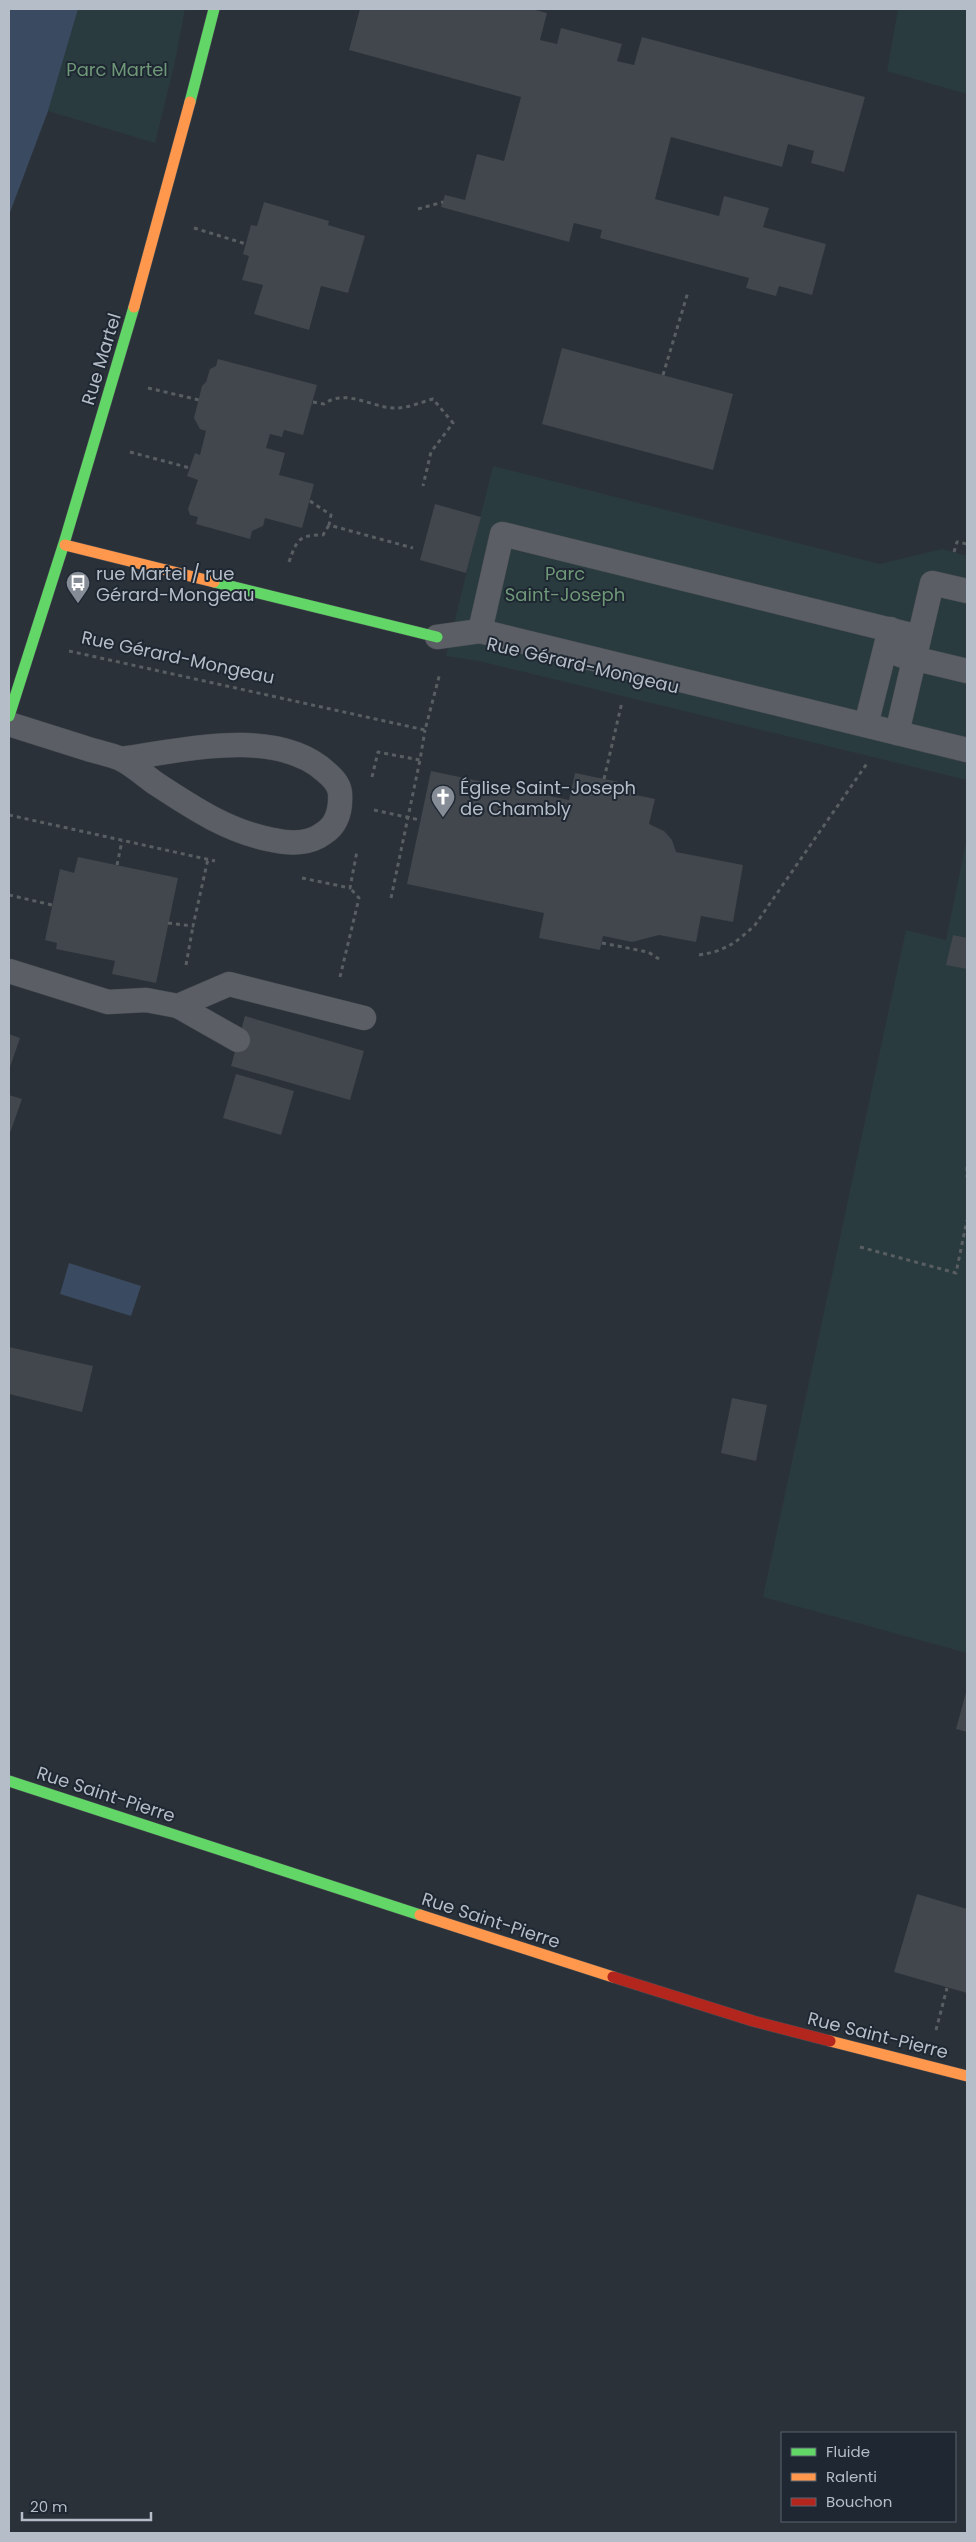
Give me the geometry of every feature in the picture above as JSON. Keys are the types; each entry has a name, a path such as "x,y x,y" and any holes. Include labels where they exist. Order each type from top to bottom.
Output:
{"street":[{"name":"Rue Martel","path":"9,716 65,544 146,271 214,9"},
{"path":"65,544 437,637"},
{"name":"Rue Saint-Pierre","path":"9,1781 753,2021 967,2076"}],"lane":[{"path":"480,631 502,534 890,629 917,648 967,671"},
{"path":"897,733 932,583 967,591"},
{"path":"866,725 890,629"},
{"path":"437,637 480,631 967,750"},
{"path":"884,652 917,648"},
{"path":"9,724 121,759 216,821 240,832 262,838 284,842 308,842 323,835 334,826 339,812 339,788 333,778 319,765 285,751 262,746 217,746 121,759"},
{"path":"9,971 108,1002 146,1000 178,1006 238,1040"},
{"path":"178,1006 229,984 364,1018"}],"path":[{"path":"418,209 443,202"},
{"path":"191,227 246,244"},
{"path":"663,375 688,292"},
{"path":"144,387 199,400"},
{"path":"313,402 324,404 332,397 347,398 398,408 433,399 453,422 431,452 423,486"},
{"path":"126,451 190,468"},
{"path":"288,567 298,540 307,535 323,535 329,525 331,515 310,501"},
{"path":"329,525 413,548"},
{"name":"Rue Gérard-Mongeau","path":"62,650 426,730 440,672 444,668"},
{"path":"604,779 625,692"},
{"path":"391,898 420,760"},
{"path":"698,955 724,948 737,942 755,924 868,761"},
{"path":"366,808 420,820"},
{"path":"117,865 122,841"},
{"path":"168,923 193,926 208,859"},
{"path":"343,959 359,898 350,888"},
{"path":"9,895 52,905"},
{"path":"602,943 648,952 659,959"},
{"path":"967,1168 967,1177"},
{"path":"860,1247 956,1274 967,1220"},
{"path":"935,2032 947,1988"}],"green space":[{"name":"Parc Martel","path":"78,9 185,9 174,66 155,143 48,111"},
{"path":"898,9 967,9 967,94 887,71"},
{"name":"Parc Saint-Joseph","path":"493,466 880,564 942,549 967,556 967,780 479,661 446,656"},
{"path":"967,838 967,1653 763,1597 906,930 946,940"}],"water":[{"path":"9,9 78,9 48,111 9,215"},
{"path":"69,1263 141,1286 131,1316 60,1294"}],"building":[{"path":"360,9 532,9 547,13 540,40 557,44 561,28 622,44 617,61 634,65 642,37 865,97 844,172 811,163 814,151 788,144 782,167 671,137 655,199 719,216 724,196 769,208 763,227 826,244 812,295 779,286 776,296 746,288 749,278 600,238 602,230 574,223 569,242 441,207 445,195 465,200 477,154 504,161 521,97 349,50"},
{"path":"264,202 329,221 328,225 365,236 348,293 321,286 309,330 254,314 263,285 242,280 249,256 243,254 251,225 257,226"},
{"path":"562,348 733,394 713,470 542,424"},
{"path":"218,359 317,385 303,435 284,430 282,437 270,434 266,448 285,453 279,475 314,484 302,528 265,518 263,526 252,531 250,539 196,524 198,517 190,515 188,509 198,480 187,476 195,453 200,455 206,431 200,429 194,418 202,386 206,382 210,369 216,366"},
{"path":"435,504 481,517 466,573 420,560"},
{"path":"431,771 569,800 575,773 633,785 631,794 655,799 649,824 664,831 672,840 676,852 743,865 733,922 701,916 696,942 659,935 632,942 603,936 600,950 539,938 544,913 407,884"},
{"path":"78,857 178,878 156,983 112,974 115,961 56,949 57,943 45,940 60,869 74,873"},
{"path":"953,935 967,938 967,969 946,965"},
{"path":"245,1016 364,1051 350,1100 231,1066"},
{"path":"9,1034 20,1038 9,1070"},
{"path":"236,1074 294,1091 281,1135 223,1118"},
{"path":"9,1095 22,1099 9,1136"},
{"path":"9,1347 93,1366 82,1412 9,1394"},
{"path":"732,1398 767,1405 756,1461 721,1453"},
{"path":"967,1689 967,1732 956,1729"},
{"path":"917,1894 967,1909 967,1993 894,1972"}],"traffic: fast":[{"path":"190,102 214,9"},
{"path":"9,716 65,540 134,307"},
{"path":"214,582 437,637"},
{"path":"9,1781 420,1915"}],"traffic: slow":[{"path":"134,307 190,102"},
{"path":"65,545 214,582"},
{"path":"420,1915 613,1977"},
{"path":"830,2041 967,2076"}],"traffic: jam":[{"path":"613,1977 753,2021 830,2041"}],"place":[{"name":"rue Martel / rue Gérard-Mongeau","path":"78,604"},
{"name":"Église Saint-Joseph de Chambly","path":"443,818"}]}
